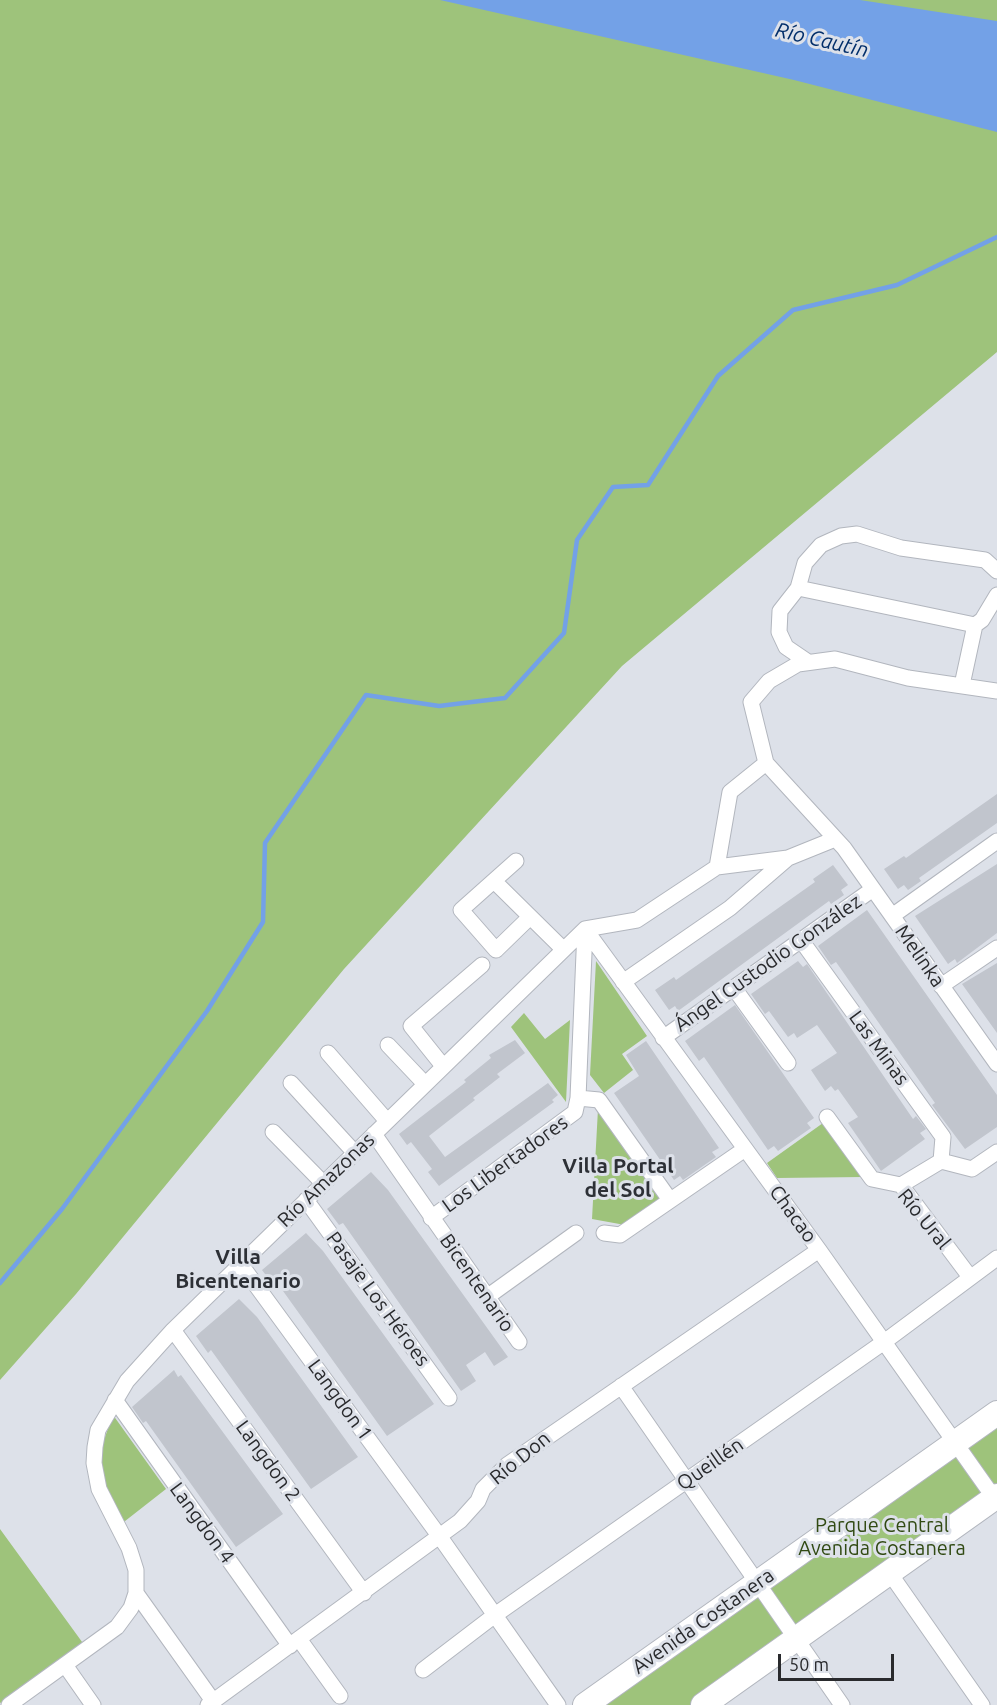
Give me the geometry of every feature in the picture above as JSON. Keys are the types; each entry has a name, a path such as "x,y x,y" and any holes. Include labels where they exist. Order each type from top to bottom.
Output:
{"main road":[{"name":"Avenida Costanera","path":"585,1705 997,1413"},
{"path":"703,1705 889,1572 996,1499"}],"street":[{"path":"808,662 786,647 779,632 780,611 798,588 805,563 821,545 841,536 857,534 901,548 985,560 997,572"},
{"path":"798,588 975,625"},
{"path":"962,686 975,625 982,620 997,595"},
{"path":"717,867 730,792 766,763 751,702 769,681 798,664 835,658 908,678 997,691"},
{"name":"Melinka","path":"766,763 839,843 941,986 995,1056"},
{"name":"Ángel Custodio González","path":"892,916 997,841"},
{"path":"585,929 638,920 717,867 788,858 839,843"},
{"path":"623,982 730,908 788,858"},
{"path":"516,861 460,910 496,950 530,917"},
{"path":"494,881 563,949"},
{"name":"Ángel Custodio González","path":"663,1038 873,889"},
{"name":"Chacao","path":"585,929 819,1250 996,1499"},
{"name":"Río Amazonas","path":"9,1705 123,1621 136,1593 136,1570 129,1548 99,1489 94,1463 98,1430 127,1382 173,1330 240,1262 585,929"},
{"name":"Los Libertadores","path":"431,1218 575,1112 578,1098 585,929"},
{"name":"Las Minas","path":"801,940 943,1137 941,1161"},
{"path":"941,986 997,948"},
{"path":"444,1066 411,1026 482,965"},
{"path":"734,987 788,1063"},
{"path":"388,1045 425,1084"},
{"path":"328,1053 387,1121"},
{"path":"291,1083 354,1153"},
{"path":"578,1098 599,1100 670,1200"},
{"name":"Río Ural","path":"827,1117 872,1179 901,1185 970,1277"},
{"path":"273,1132 323,1183"},
{"name":"Bicentenario","path":"374,1134 519,1342"},
{"path":"604,1233 620,1235 745,1149"},
{"path":"901,1185 941,1161 972,1168 997,1152"},
{"name":"Pasaje Los Héroes","path":"306,1200 449,1398"},
{"path":"487,1297 576,1233"},
{"name":"Río Don","path":"210,1703 440,1537 471,1510 483,1489 507,1465 819,1250"},
{"name":"Queillén","path":"423,1670 495,1615 884,1342 997,1258"},
{"name":"Langdon 1","path":"240,1262 440,1537 558,1705"},
{"name":"Langdon 2","path":"173,1330 364,1593"},
{"path":"621,1386 842,1705"},
{"name":"Langdon 4","path":"115,1400 294,1643 340,1696"},
{"path":"889,1572 982,1705"},
{"path":"136,1593 210,1703"},
{"path":"65,1665 93,1705"}],"green space":[{"path":"0,0 997,0 997,352 622,666 344,969 76,1294 0,1380"},
{"path":"596,961 647,1036 622,1054 633,1070 604,1093 590,1075"},
{"path":"524,1013 545,1039 570,1020 566,1102 511,1027"},
{"path":"598,1109 661,1196 658,1203 625,1225 592,1219"},
{"path":"823,1123 863,1177 777,1178 767,1163"},
{"path":"113,1415 166,1489 120,1525 113,1515 100,1467 101,1448"},
{"name":"Parque Central Avenida Costanera","path":"997,1417 997,1493 698,1705 591,1705"},
{"path":"0,1529 85,1646 0,1703"}],"water":[{"name":"Río Cautín","path":"440,0 860,0 997,21 997,132 794,80"}],"building":[{"path":"997,794 997,823 919,878 921,881 908,890 904,885 898,889 884,869 904,856 906,858"},
{"path":"997,864 997,933 957,963 955,959 948,964 915,916"},
{"path":"833,865 848,885 841,890 844,895 831,904 829,901 678,1011 675,1006 669,1010 655,990 674,977 676,980 736,938 815,882 813,879"},
{"path":"867,910 997,1095 997,1127 965,1149 932,1105 935,1103 836,962 831,965 818,946"},
{"path":"798,961 803,967 807,964 913,1119 916,1116 926,1129 920,1133 925,1139 881,1171 848,1123 858,1117 838,1089 835,1091 831,1086 825,1091 811,1070 837,1053 817,1025 797,1038 794,1033 788,1037 769,1011 765,1014 751,994"},
{"path":"997,963 997,1033 962,984"},
{"path":"735,1005 814,1118 807,1123 811,1128 778,1151 774,1146 768,1150 704,1057 699,1061 685,1041"},
{"path":"515,1040 525,1053 497,1074 500,1077 473,1098 475,1100 429,1136 445,1157 548,1083 558,1095 552,1100 554,1102 439,1186 428,1172 432,1169 411,1142 407,1145 399,1134 466,1082 464,1080 491,1058 489,1055"},
{"path":"646,1041 719,1148 712,1152 716,1157 683,1180 680,1176 674,1180 614,1093 639,1076 626,1055"},
{"path":"371,1172 388,1190 508,1357 494,1366 485,1352 466,1365 476,1381 461,1391 343,1223 339,1225 327,1209"},
{"path":"306,1233 323,1251 434,1404 387,1436 278,1284 274,1286 262,1270"},
{"path":"239,1299 257,1317 358,1457 311,1489 211,1350 208,1353 196,1336"},
{"path":"174,1370 178,1377 181,1375 283,1514 236,1547 146,1421 143,1423 132,1407"}],"waterway":[{"path":"0,1283 62,1209 207,1011 263,922 265,843 366,695 439,706 505,698 564,633 577,540 613,487 648,485 718,376 793,310 897,285 997,237"}],"district":[{"name":"Villa Portal del Sol","path":"618,1178"},
{"name":"Villa Bicentenario","path":"238,1269"}]}
